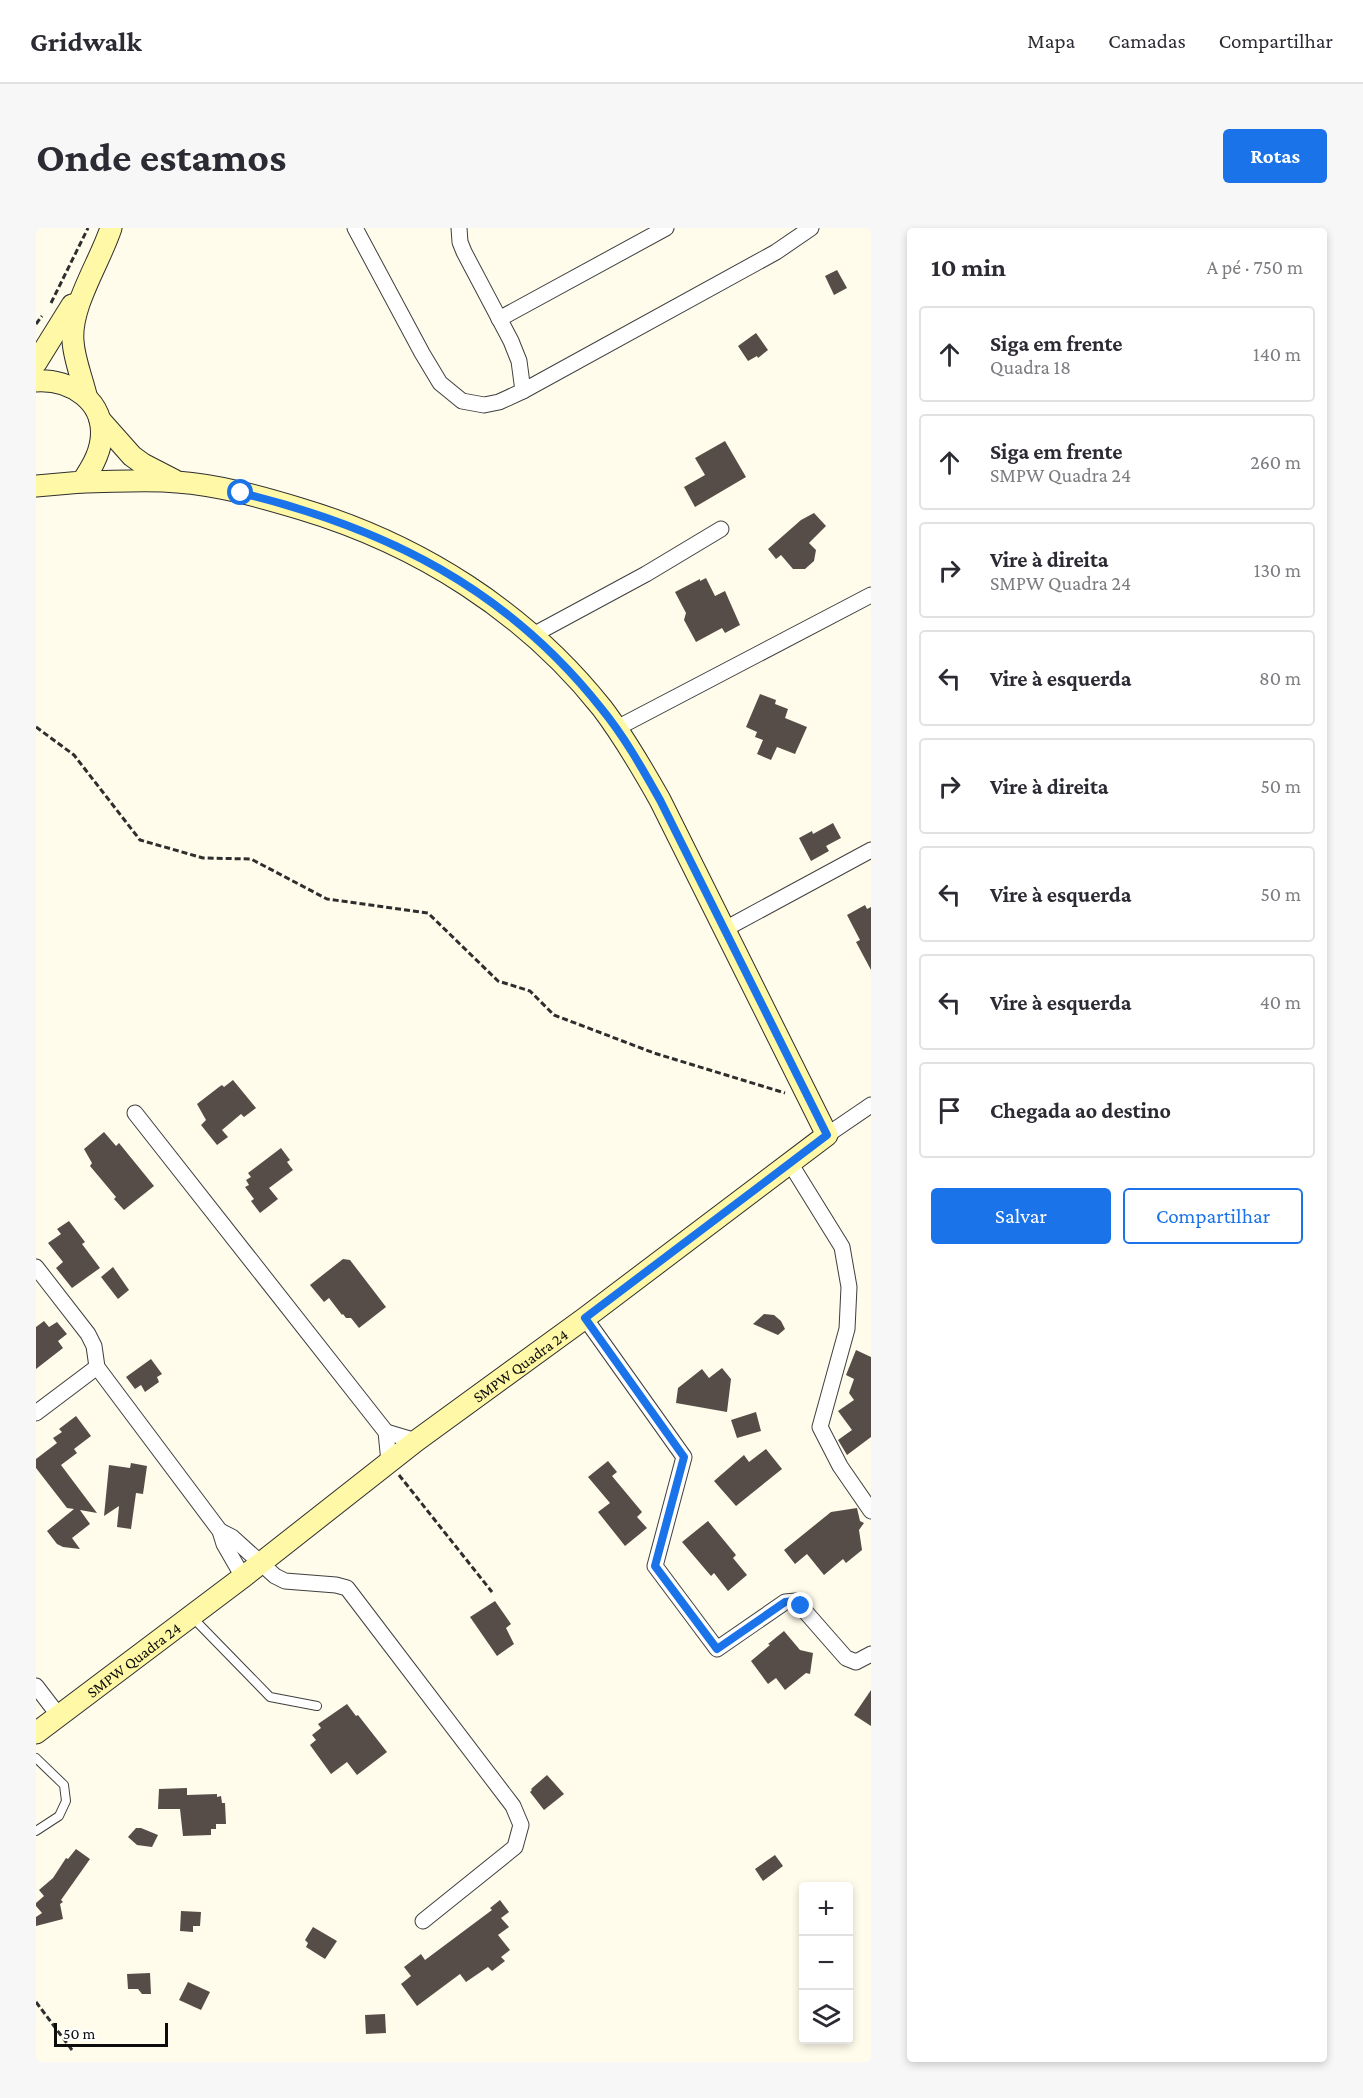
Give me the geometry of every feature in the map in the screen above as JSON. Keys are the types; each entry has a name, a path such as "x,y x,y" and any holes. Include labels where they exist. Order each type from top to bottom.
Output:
{"street":[{"path":"111,228 85,288 75,318 73,340 86,396 100,420 132,456 177,482"},
{"path":"355,228 440,383 462,401 484,405 498,402 523,391 776,252 811,228"},
{"path":"459,228 460,242 464,252 519,361 523,391"},
{"path":"499,319 666,228"},
{"path":"36,363 75,300 85,288"},
{"path":"36,381 55,381 67,384 86,396"},
{"path":"82,482 99,448 100,420"},
{"path":"36,486 82,482 177,482 277,501 383,538 453,576 500,608 533,635 579,681 617,728 660,800 827,1135 871,1105"},
{"path":"533,635 646,574 721,529"},
{"path":"617,728 871,595"},
{"path":"725,929 871,850"},
{"path":"135,1113 386,1432 389,1462"},
{"name":"SMPW Quadra 24","path":"36,1733 243,1577 416,1441 585,1318 827,1135"},
{"path":"790,1163 842,1247 849,1287 847,1329 820,1427 840,1466 871,1511"},
{"path":"36,1268 88,1334 94,1346 97,1367 220,1531 224,1544 243,1577"},
{"path":"585,1318 684,1457 655,1566 717,1649 785,1602 795,1601 846,1658 855,1662 871,1654"},
{"path":"36,1413 97,1367"},
{"path":"386,1432 416,1441"},
{"path":"220,1531 232,1537 275,1576 285,1581 347,1588 513,1806 521,1825 515,1847 423,1921"},
{"path":"36,1686 59,1716"}],"lane":[{"path":"191,1616 270,1696 317,1706"},
{"path":"36,1758 64,1785 66,1801 59,1816 36,1831"}],"path":[{"path":"36,324 47,311 88,228"},
{"path":"36,727 74,755 140,840 203,858 251,859 327,899 428,913 498,981 530,992 554,1015 654,1053 810,1101"},
{"path":"389,1462 492,1592"},
{"path":"36,2002 72,2050"}],"building":[{"path":"837,270 847,288 834,295 825,276"},
{"path":"756,333 768,350 758,358 757,356 748,361 738,346"},
{"path":"725,441 746,477 695,507 684,487 705,475 695,458"},
{"path":"814,513 826,526 809,543 816,550 814,561 805,569 793,569 781,555 776,559 768,549 801,520"},
{"path":"706,578 715,596 725,591 740,625 725,633 722,628 696,642 684,620 686,613 675,592"},
{"path":"760,694 776,700 775,704 788,709 785,718 807,727 795,754 777,747 771,760 757,754 763,740 755,737 757,732 746,727"},
{"path":"833,823 841,838 826,846 829,851 811,861 799,838 812,831 813,834"},
{"path":"865,905 867,909 871,907 871,970 856,942 860,940 847,915"},
{"path":"233,1080 256,1108 244,1117 241,1114 222,1130 228,1137 217,1145 201,1125 206,1120 197,1104 222,1085 224,1087"},
{"path":"104,1132 116,1146 119,1143 154,1186 124,1210 90,1166 92,1163 84,1149"},
{"path":"281,1148 290,1160 287,1162 293,1170 269,1188 278,1199 260,1213 245,1187 249,1185 246,1180 251,1177 248,1173"},
{"path":"69,1221 85,1242 82,1244 100,1268 72,1288 56,1268 63,1262 48,1243 61,1234 57,1229"},
{"path":"343,1259 350,1260 386,1307 359,1328 351,1318 342,1315 329,1298 324,1302 310,1285"},
{"path":"113,1267 129,1290 118,1299 101,1277"},
{"path":"764,1314 774,1315 785,1329 778,1335 753,1324"},
{"path":"44,1321 49,1327 57,1322 67,1334 58,1341 63,1348 36,1369 36,1327"},
{"path":"856,1350 871,1357 871,1437 847,1455 838,1440 852,1430 838,1411 854,1400 849,1393 854,1379 846,1375"},
{"path":"151,1359 162,1374 157,1377 159,1382 145,1392 141,1385 135,1389 126,1377"},
{"path":"722,1368 731,1379 727,1412 676,1403 678,1388 702,1369 709,1378"},
{"path":"756,1412 761,1431 737,1438 731,1420"},
{"path":"76,1416 91,1436 74,1449 77,1453 61,1465 97,1513 80,1510 90,1524 72,1538 80,1549 57,1544 47,1531 74,1509 67,1508 36,1468 36,1459 57,1443 53,1438 62,1432 59,1429"},
{"path":"766,1449 782,1469 736,1506 714,1481 744,1455 749,1462"},
{"path":"608,1461 617,1472 612,1476 642,1512 637,1517 647,1528 625,1546 598,1512 610,1503 588,1477"},
{"path":"131,1463 147,1466 143,1494 136,1493 131,1529 117,1527 119,1506 104,1516 109,1465 130,1468"},
{"path":"857,1508 860,1521 864,1523 859,1530 862,1550 846,1563 843,1559 824,1575 807,1554 795,1564 784,1550 831,1512"},
{"path":"708,1521 736,1555 733,1558 747,1575 728,1591 714,1573 711,1576 682,1542"},
{"path":"495,1601 511,1624 506,1628 514,1644 497,1656 470,1617"},
{"path":"784,1631 800,1650 813,1653 810,1674 806,1673 785,1690 776,1678 768,1684 751,1661"},
{"path":"871,1690 871,1726 854,1715"},
{"path":"347,1704 387,1752 357,1775 347,1762 331,1774 310,1745 316,1740 312,1735 321,1728 318,1724"},
{"path":"547,1775 564,1794 544,1810 530,1792"},
{"path":"187,1788 187,1795 217,1794 217,1797 221,1796 222,1803 225,1803 226,1824 216,1824 216,1829 211,1829 211,1835 183,1836 180,1809 158,1809 159,1789"},
{"path":"136,1828 158,1835 152,1847 137,1845 128,1837"},
{"path":"76,1849 90,1859 61,1900 63,1919 36,1926 36,1917 42,1913 36,1903 44,1896 39,1890 53,1878 66,1858 68,1859"},
{"path":"775,1855 783,1866 763,1881 755,1869"},
{"path":"500,1900 509,1912 501,1918 509,1927 498,1935 510,1950 501,1957 505,1961 492,1971 488,1967 466,1982 460,1974 417,2006 401,1984 411,1976 404,1967 421,1954 425,1960 492,1910 490,1908"},
{"path":"181,1911 201,1912 200,1926 193,1926 193,1932 180,1931"},
{"path":"313,1927 337,1941 325,1959 306,1947 308,1943 305,1940"},
{"path":"150,1973 151,1994 142,1994 138,1989 128,1989 127,1974"},
{"path":"188,1982 210,1992 201,2010 179,2000"},
{"path":"385,2014 386,2033 366,2034 365,2015"}],"route":[{"path":"241,493 277,501 383,538 453,576 508,614 555,656 601,707 630,748 660,800 827,1135 585,1318 684,1457 655,1566 717,1649 785,1602 795,1601 801,1606"}]}
